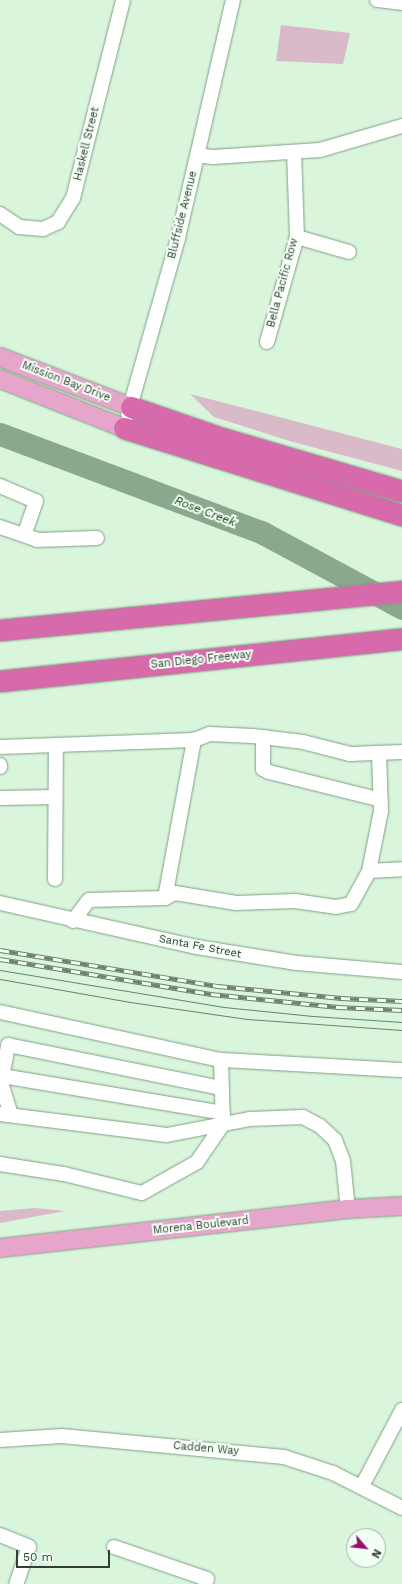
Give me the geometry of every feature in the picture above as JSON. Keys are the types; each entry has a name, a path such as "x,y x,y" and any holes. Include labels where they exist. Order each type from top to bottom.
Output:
{"highway":[{"path":"131,407 215,436 402,491"},
{"path":"124,428 402,515"},
{"path":"0,630 234,609 402,590"},
{"name":"San Diego Freeway","path":"5,680 402,640"}],"main road":[{"name":"Mission Bay Drive","path":"0,357 131,407"},
{"name":"Mission Bay Drive","path":"0,378 124,428"},
{"name":"Morena Boulevard","path":"0,1248 348,1209 402,1206"}],"street":[{"name":"Haskell Street","path":"0,214 19,227 43,229 58,222 73,198 124,0"},
{"name":"Bluffside Avenue","path":"124,428 153,333 198,155 233,0"},
{"path":"377,0 402,3"},
{"path":"198,155 213,157 320,150 402,126"},
{"name":"Bella Pacific Row","path":"267,342 297,237 294,152"},
{"path":"297,237 349,252"},
{"path":"0,486 36,501 24,535"},
{"path":"0,527 37,540 97,538"},
{"path":"0,747 194,740 210,734 263,737 302,742 350,754 402,752"},
{"path":"263,737 264,768 269,772 381,800"},
{"path":"165,898 194,740"},
{"path":"54,878 56,745"},
{"path":"73,921 89,900 165,898 175,893 236,903 295,901 336,907 351,904 369,871 382,811 379,754"},
{"path":"0,798 56,797"},
{"path":"369,871 402,869"},
{"name":"Santa Fe Street","path":"0,903 73,921 197,947 283,961 402,972"},
{"path":"0,1012 221,1060 402,1070"},
{"path":"222,1088 8,1045 1,1082 5,1114 167,1135 223,1119"},
{"path":"0,1164 64,1174 142,1193 197,1162 223,1119 221,1060"},
{"path":"2,1076 223,1119 303,1117 320,1126 335,1140 343,1161 348,1209"},
{"path":"362,1486 402,1410"},
{"name":"Cadden Way","path":"0,1440 62,1436 262,1453 284,1457 333,1473 362,1486 402,1508"},
{"path":"0,1535 29,1547 16,1584"},
{"path":"114,1547 208,1582"}],"shaded area":[{"path":"281,25 350,33 343,64 276,61"},
{"path":"190,394 402,449 402,471 293,442 214,417"},
{"path":"35,1208 65,1211 0,1223 0,1211"}],"waterway":[{"name":"Rose Creek","path":"0,434 263,533 402,608"}],"tram line":[{"path":"0,970 224,1007 313,1016 402,1022"},
{"path":"0,979 130,1002 247,1019 402,1030"}],"railway":[{"path":"0,950 218,986 341,998 402,1001"},
{"path":"0,959 211,994 338,1007 402,1010"}]}
